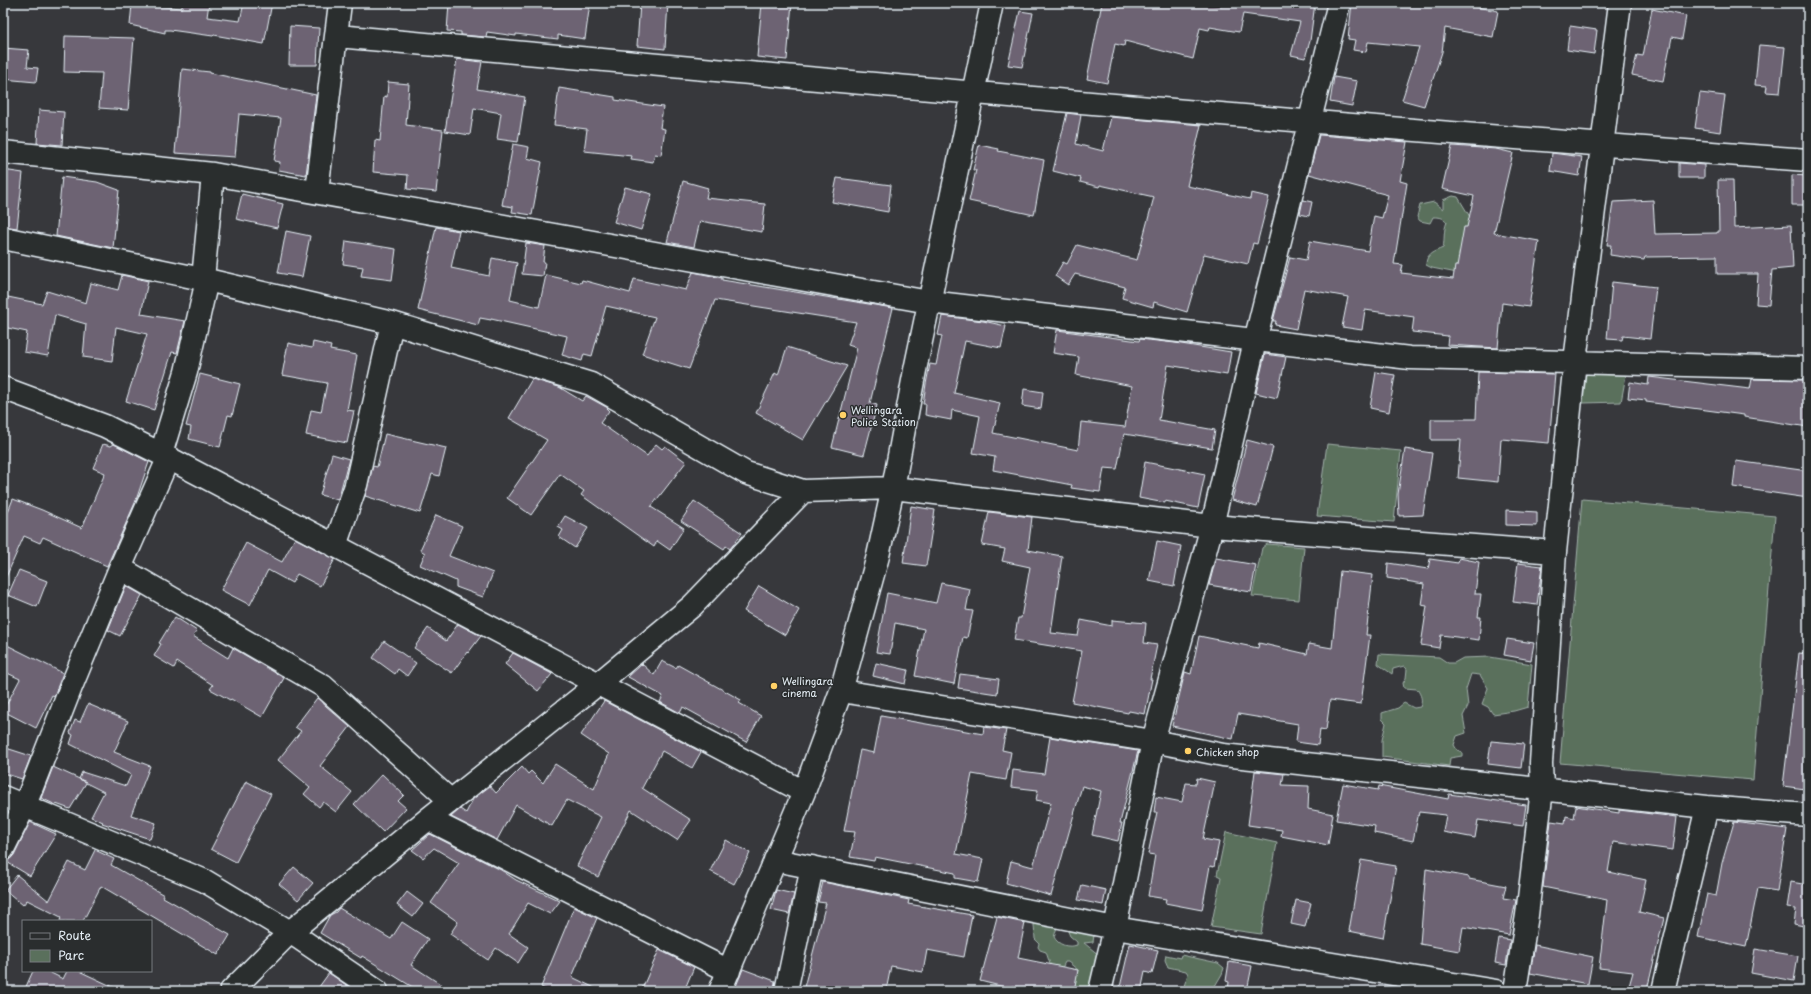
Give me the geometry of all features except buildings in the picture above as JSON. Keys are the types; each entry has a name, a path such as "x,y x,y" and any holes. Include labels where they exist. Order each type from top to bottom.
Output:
{"street":[{"path":"317,191 340,3"},
{"path":"720,991 804,792 841,691 878,556 893,488 929,302 992,3"},
{"path":"1100,991 1115,928 1153,741 1212,526 1254,341 1339,3"},
{"path":"1514,991 1527,915 1542,789 1541,763 1555,552 1575,361 1620,3"},
{"path":"337,36 974,93 1602,145 1808,160"},
{"path":"3,152 213,174 317,191 929,302 1254,341 1410,358 1808,368"},
{"path":"3,849 25,805 164,456 186,372 205,280 213,174"},
{"path":"3,238 205,280 392,323 591,384 746,474 803,491 893,488 1212,526 1555,552"},
{"path":"335,546 356,485 392,323"},
{"path":"5,394 104,426 600,683 804,792"},
{"path":"230,991 290,932 428,819 600,683 692,606 803,491"},
{"path":"120,568 323,686 451,801"},
{"path":"841,691 1153,741 1223,755 1707,807 1808,815"},
{"path":"3,796 205,881 290,932 377,991"},
{"path":"1663,991 1707,807"},
{"path":"428,819 729,971"},
{"path":"775,860 1115,928 1496,991"},
{"path":"786,991 812,867"}],"green space":[{"path":"1453,196 1458,197 1470,217 1457,273 1432,268 1426,265 1429,255 1443,248 1447,222 1444,219 1433,217 1430,223 1420,221 1417,217 1420,205 1434,202 1443,209 1443,200"},
{"path":"1586,374 1626,375 1621,402 1583,403"},
{"path":"1327,444 1401,451 1394,522 1317,516"},
{"path":"1582,499 1775,516 1753,780 1560,763"},
{"path":"1267,544 1304,547 1299,600 1252,596 1262,548"},
{"path":"1379,654 1439,657 1448,663 1454,663 1463,658 1490,657 1532,664 1528,707 1493,714 1488,707 1482,704 1488,688 1480,675 1471,674 1466,689 1468,706 1463,716 1466,733 1457,736 1454,745 1457,750 1462,752 1462,756 1450,758 1449,766 1382,757 1382,740 1386,723 1382,719 1382,713 1398,708 1404,703 1414,708 1420,707 1421,700 1417,689 1404,688 1403,683 1406,678 1407,669 1404,666 1393,669 1392,674 1378,664"},
{"path":"1226,832 1277,843 1261,934 1211,927 1221,877 1217,875"},
{"path":"1037,915 1057,927 1054,937 1058,942 1064,945 1077,945 1077,942 1070,936 1067,929 1092,932 1094,935 1093,942 1084,943 1099,955 1098,962 1094,967 1109,991 1072,991 1078,970 1068,962 1065,962 1062,968 1055,969 1050,964 1046,952 1040,950 1038,947 1039,943 1035,939 1034,925"},
{"path":"1166,955 1180,958 1181,955 1218,963 1224,968 1212,991 1174,991 1183,989 1188,974 1186,971 1168,967 1165,960"}],"place":[{"name":"Wellingara Police Station","path":"843,415"},
{"name":"Wellingara cinema","path":"774,686"},
{"name":"Chicken shop","path":"1188,751"}]}
